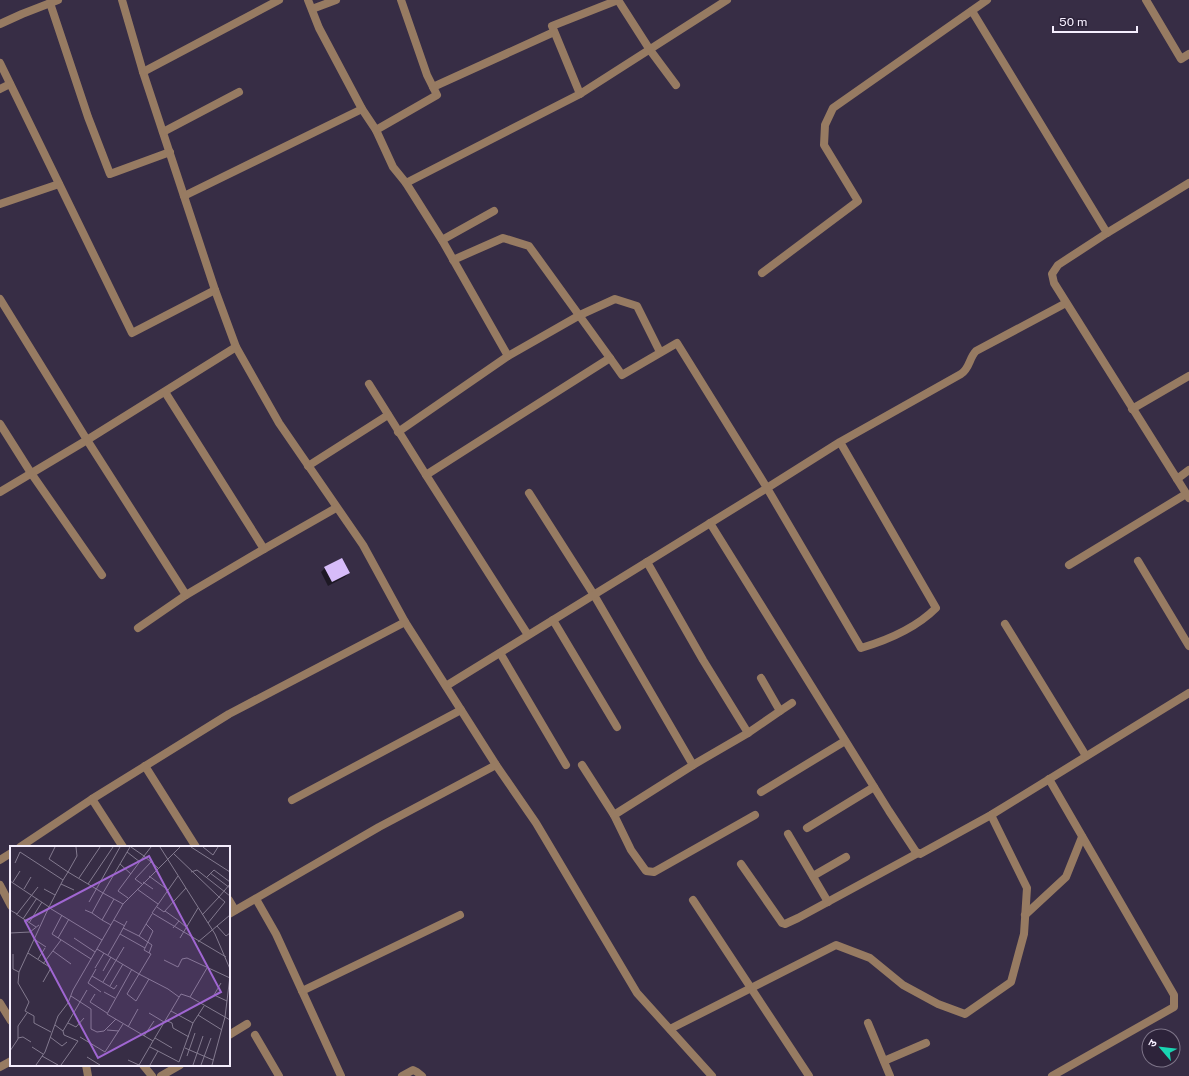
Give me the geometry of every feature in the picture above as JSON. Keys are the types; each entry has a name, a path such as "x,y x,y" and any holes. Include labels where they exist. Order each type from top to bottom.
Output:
{"street":[{"path":"122,0 143,72 215,290 236,347 279,423 336,508 363,545 405,622 496,766 536,823 636,993 712,1076"},
{"path":"143,72 279,0"},
{"path":"308,0 319,28 362,109 376,130 393,168 406,182 442,240 508,356"},
{"path":"312,9 336,0"},
{"path":"376,130 437,95 412,34 401,0"},
{"path":"580,94 552,26 618,0 650,50 676,85"},
{"path":"406,182 580,94 727,0"},
{"path":"762,273 858,201 824,145 825,125 833,108 987,0"},
{"path":"1146,0 1181,59 1189,54"},
{"path":"0,24 54,1 88,117 110,174 170,152"},
{"path":"972,11 1107,233"},
{"path":"433,87 554,32"},
{"path":"0,63 132,333 215,290"},
{"path":"0,89 10,84"},
{"path":"163,132 239,92"},
{"path":"184,196 362,109"},
{"path":"1069,566 1188,496 1066,303 1054,283 1052,274 1058,265 1189,183"},
{"path":"0,204 59,184"},
{"path":"442,240 494,211"},
{"path":"453,260 503,238 529,246 622,375 676,343 767,488 861,648 882,642 926,619 936,608 840,442"},
{"path":"0,299 186,595"},
{"path":"398,432 508,356 580,315 615,300 637,306 660,352"},
{"path":"446,686 840,442 961,374 966,370 973,354 976,351 1066,303"},
{"path":"0,492 88,440 236,347"},
{"path":"426,475 610,358"},
{"path":"1132,408 1189,376"},
{"path":"369,384 528,635"},
{"path":"165,392 264,549"},
{"path":"308,466 388,415"},
{"path":"0,424 31,473 102,574"},
{"path":"1177,479 1189,470"},
{"path":"529,493 594,595 693,765"},
{"path":"138,628 186,595 336,508"},
{"path":"710,523 889,811 918,853"},
{"path":"1138,561 1189,646"},
{"path":"647,562 703,660 748,733"},
{"path":"553,620 617,727"},
{"path":"22,846 92,799 229,714 405,622"},
{"path":"1005,624 1086,756"},
{"path":"500,652 566,765"},
{"path":"761,678 780,711"},
{"path":"741,864 782,922 785,924 918,853 922,854 991,815 1189,693"},
{"path":"614,815 693,765 748,733 792,703"},
{"path":"292,800 461,710"},
{"path":"761,792 845,741"},
{"path":"582,765 614,815 631,850 646,872 654,872 755,815"},
{"path":"145,766 195,846"},
{"path":"232,912 379,827 496,766"},
{"path":"1049,779 1174,995 1174,1007 1052,1076"},
{"path":"807,828 874,787"},
{"path":"92,799 122,846"},
{"path":"670,1029 836,945 870,958 904,985 938,1004 965,1014 1011,982 1024,934 1027,888 991,815"},
{"path":"788,834 828,902"},
{"path":"1025,915 1066,877 1082,837"},
{"path":"0,860 10,854"},
{"path":"813,876 846,857"},
{"path":"0,885 10,904"},
{"path":"256,899 276,934 341,1076"},
{"path":"693,900 809,1076"},
{"path":"302,991 460,915"},
{"path":"0,1003 10,1019"},
{"path":"868,1023 890,1076"},
{"path":"230,1034 248,1024"},
{"path":"255,1035 279,1076"},
{"path":"884,1062 926,1043"},
{"path":"0,1067 10,1062"},
{"path":"86,1066 88,1076"},
{"path":"144,1066 152,1076"},
{"path":"162,1076 178,1066"},
{"path":"402,1076 412,1070 422,1076"}],"building":[{"path":"342,558 350,573 332,582 324,567"}]}
